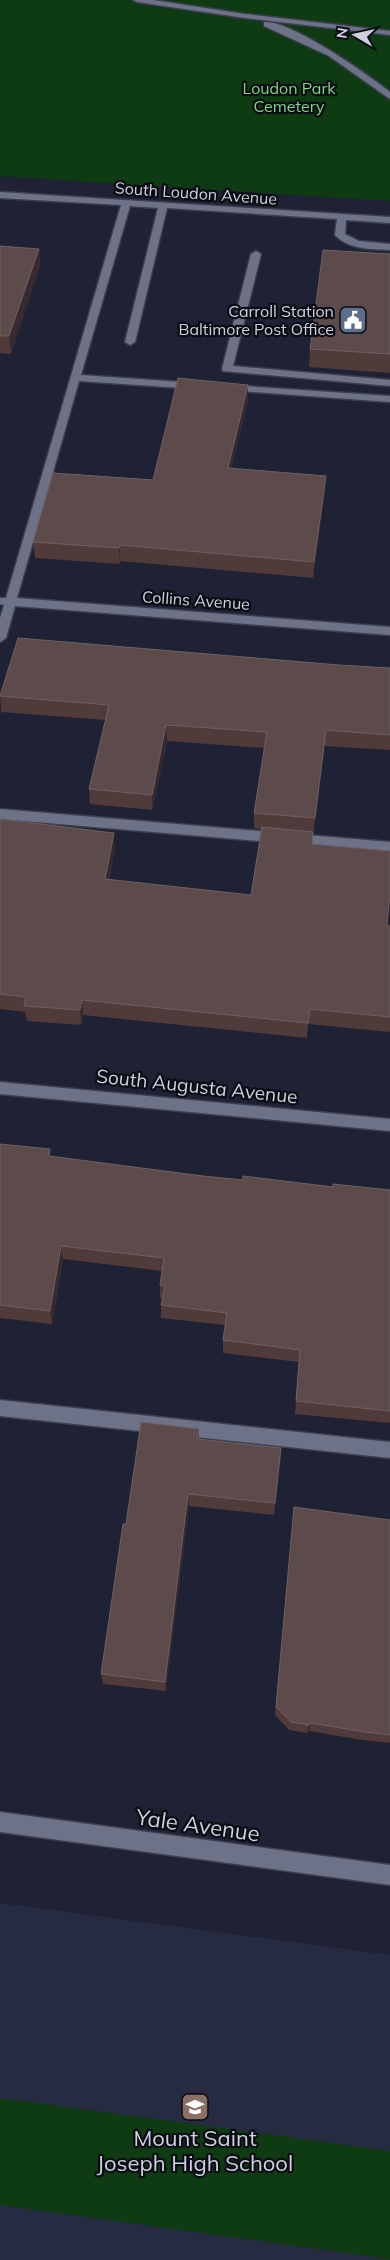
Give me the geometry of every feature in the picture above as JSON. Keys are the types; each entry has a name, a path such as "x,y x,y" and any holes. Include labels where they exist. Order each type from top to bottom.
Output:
{"street":[{"path":"137,0 245,16 390,33"},
{"path":"245,16 297,35 367,76 390,96"},
{"name":"South Loudon Avenue","path":"0,195 390,220"},
{"path":"0,638 5,601 75,378 126,203"},
{"path":"130,342 163,206"},
{"path":"342,217 340,235 346,241 364,245 390,247"},
{"path":"256,254 227,370 390,382"},
{"path":"75,378 390,399"},
{"name":"Collins Avenue","path":"5,601 390,631"},
{"path":"0,814 390,847"},
{"name":"South Augusta Avenue","path":"0,1088 390,1125"},
{"path":"0,1408 390,1450"},
{"name":"Yale Avenue","path":"0,1822 390,1875"}],"shaded area":[{"name":"Mount Saint Joseph High School","path":"0,1903 390,1955 390,2260 0,2260"}],"green space":[{"name":"Loudon Park Cemetery","path":"0,0 390,0 390,201 0,176"},
{"path":"0,2098 390,2151 390,2259 0,2205"}],"building":[{"path":"0,246 39,249 9,336 0,336"},
{"name":"Carroll Station Baltimore Post Office","path":"323,250 390,254 390,354 310,349"},
{"path":"178,378 248,385 228,468 326,476 314,562 120,545 119,548 33,542 53,473 153,480"},
{"path":"18,638 390,668 390,735 326,730 315,818 254,813 267,732 166,725 152,795 89,789 109,705 0,696"},
{"path":"0,819 114,833 105,879 251,895 262,827 313,832 312,844 390,851 390,894 387,925 390,926 390,1017 310,1009 308,1023 82,1000 80,1010 24,1006 26,997 0,994"},
{"path":"0,1144 50,1149 49,1156 203,1176 243,1180 243,1176 333,1187 333,1184 390,1190 390,1411 296,1401 300,1350 223,1340 227,1313 161,1305 165,1286 160,1285 164,1258 61,1246 50,1311 0,1305"},
{"path":"141,1422 199,1429 197,1439 281,1448 275,1503 188,1494 165,1682 101,1674 123,1524 126,1524"},
{"path":"294,1507 390,1520 390,1735 311,1723 309,1725 291,1722 276,1707"}],"place":[{"name":"Carroll Station Baltimore Post Office","path":"353,320"},
{"name":"Mount Saint Joseph High School","path":"195,2107"}]}
